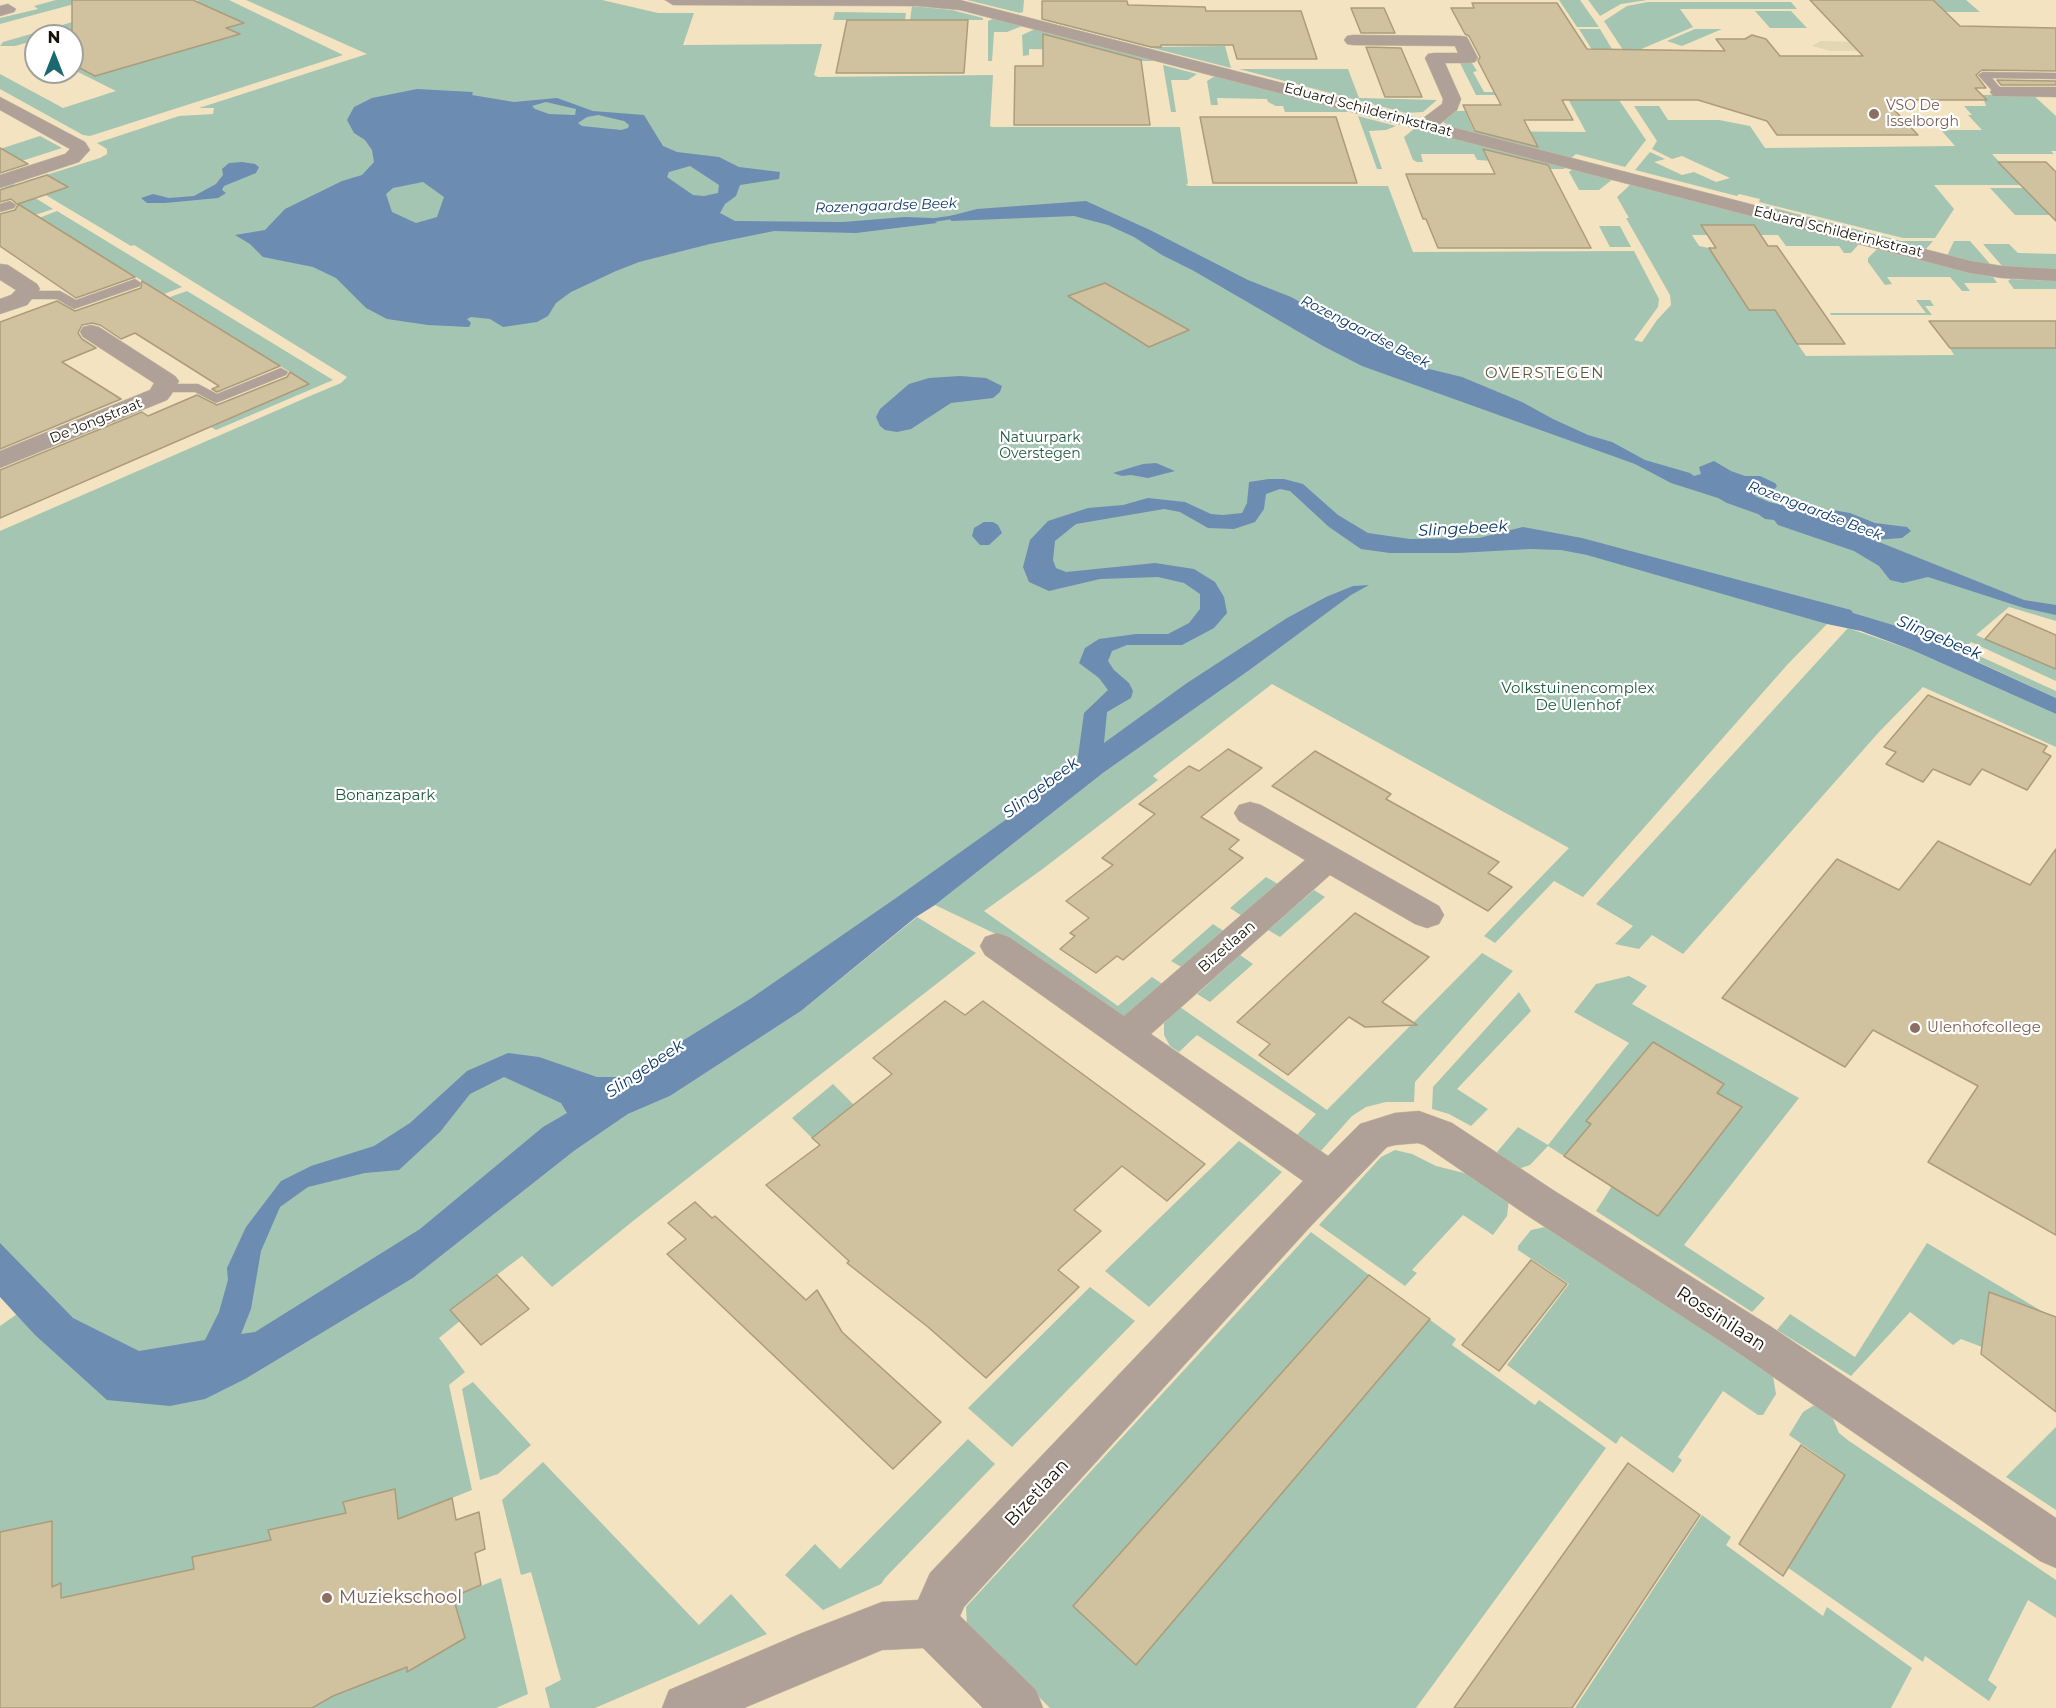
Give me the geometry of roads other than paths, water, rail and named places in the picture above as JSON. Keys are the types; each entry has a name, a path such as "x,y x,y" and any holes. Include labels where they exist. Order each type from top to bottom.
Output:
{"street":[{"name":"Eduard Schilderinkstraat","path":"673,0 938,1 1090,38 1970,267 2002,272 2056,275"},
{"path":"1353,40 1461,41 1469,58 1434,58"},
{"path":"1425,126 1451,106 1452,99 1426,41"},
{"path":"1999,92 2056,92"},
{"path":"0,102 78,146 80,150 72,158 0,182"},
{"path":"0,270 29,289 19,300 0,307"},
{"path":"91,332 168,381 164,388"},
{"name":"De Jongstraat","path":"0,460 159,395 164,388"},
{"path":"1250,813 1427,915"},
{"name":"Bizetlaan","path":"1126,1035 1328,858"},
{"path":"997,946 1331,1179"},
{"name":"Rossinilaan","path":"1374,1135 1395,1129 1419,1127 1438,1134 1539,1202 1755,1340 2056,1545"},
{"name":"Bizetlaan","path":"933,1623 947,1590 1374,1135"},
{"path":"687,1708 819,1650 882,1626 933,1623 1018,1708"}],"lane":[{"path":"1999,92 1983,75 2056,76"},
{"path":"24,294 60,296 74,305 135,283"},
{"path":"164,388 198,388 216,399 281,372"}],"water":[{"path":"417,89 473,92 472,95 514,102 557,98 593,111 644,115 663,146 677,152 719,157 739,167 780,172 779,179 740,185 736,196 725,204 720,213 735,221 843,222 905,217 932,218 937,223 856,233 774,231 710,244 639,262 616,271 571,292 556,303 548,316 537,322 503,327 490,319 471,317 467,319 471,323 469,327 428,325 387,319 366,308 336,278 313,267 263,257 250,244 235,235 265,230 285,209 342,181 362,175 374,162 372,150 365,140 354,133 347,120 354,107 372,98","holes":["546,102 576,109 575,115 549,114 532,106","598,115 624,121 629,125 628,128 621,130 582,126 578,123 587,117","690,166 719,185 718,193 704,196 693,195 667,177 669,172","423,182 444,197 437,217 416,223 392,212 386,194 393,188"]},
{"path":"242,162 259,167 256,173 224,186 222,190 226,193 218,198 147,203 141,198 153,194 169,198 194,196 216,184 223,175 222,169 229,163"},
{"path":"1086,201 1150,230 1248,280 1291,297 1425,368 1462,377 1522,402 1588,435 1612,442 1645,460 1694,476 1701,474 1699,467 1714,461 1731,471 1745,476 1760,476 1775,483 1777,486 1772,492 1757,493 1755,496 1769,502 1798,509 1850,513 1875,523 1907,527 1911,531 1902,538 1874,540 2024,600 2056,605 2056,615 2024,608 1928,577 1903,583 1890,580 1879,566 1854,551 1778,525 1774,520 1765,519 1718,498 1671,483 1635,464 1362,366 1162,255 1134,237 1108,225 1074,216 951,221 950,216 977,209"},
{"path":"960,376 986,378 1002,386 1000,392 993,398 951,403 911,429 897,432 885,430 880,426 876,417 880,409 909,384 929,378"},
{"path":"1156,463 1175,471 1148,478 1113,473 1143,464"},
{"name":"Slingebeek","path":"1284,479 1303,484 1338,515 1368,533 1410,539 1479,538 1523,527 1582,538 1851,610 1853,613 1903,628 2056,698 2056,714 1912,650 1861,631 1827,624 1587,555 1561,550 1530,549 1458,553 1390,553 1361,549 1329,527 1290,491 1280,489 1266,494 1264,509 1255,522 1234,529 1208,528 1180,512 1164,509 1076,524 1055,541 1053,560 1056,568 1066,572 1155,563 1194,569 1215,582 1224,597 1227,613 1214,628 1182,645 1127,645 1112,651 1108,661 1114,670 1129,683 1133,691 1131,698 1107,712 1104,743 1187,683 1287,618 1326,597 1353,586 1369,585 1351,595 1103,773 935,905 916,917 801,1011 670,1096 628,1114 574,1151 413,1278 247,1378 205,1399 170,1406 107,1400 34,1334 0,1297 0,1243 73,1318 139,1351 205,1340 219,1312 228,1280 227,1268 246,1227 281,1181 311,1166 374,1146 410,1123 467,1071 508,1053 539,1057 597,1077 624,1077 750,999 1070,774 1077,764 1084,713 1108,690 1099,678 1079,663 1085,648 1099,639 1136,634 1168,634 1189,623 1200,609 1200,594 1184,583 1158,577 1100,579 1049,591 1029,582 1023,567 1030,540 1048,521 1088,508 1123,505 1148,498 1185,502 1211,514 1242,513 1247,503 1249,482","holes":["504,1077 561,1103 567,1113 543,1127 420,1229 255,1332 241,1334 251,1309 261,1251 280,1207 308,1187 365,1173 399,1170 440,1132 470,1094"]},
{"path":"984,522 993,522 998,525 1002,533 989,545 980,545 972,536 974,528"}],"waterway":[{"name":"Rozengaardse Beek","path":"920,222 964,216"}],"place":[{"name":"VSO De Isselborgh","path":"1874,114"},
{"name":"Ulenhofcollege","path":"1915,1028"},
{"name":"Muziekschool","path":"327,1598"}],"district":[{"name":"OVERSTEGEN","path":"1545,374"}],"park label":[{"name":"Natuurpark Overstegen","path":"1040,446"},
{"name":"Volkstuinencomplex De Ulenhof","path":"1578,698"},
{"name":"Bonanzapark","path":"385,796"}]}
